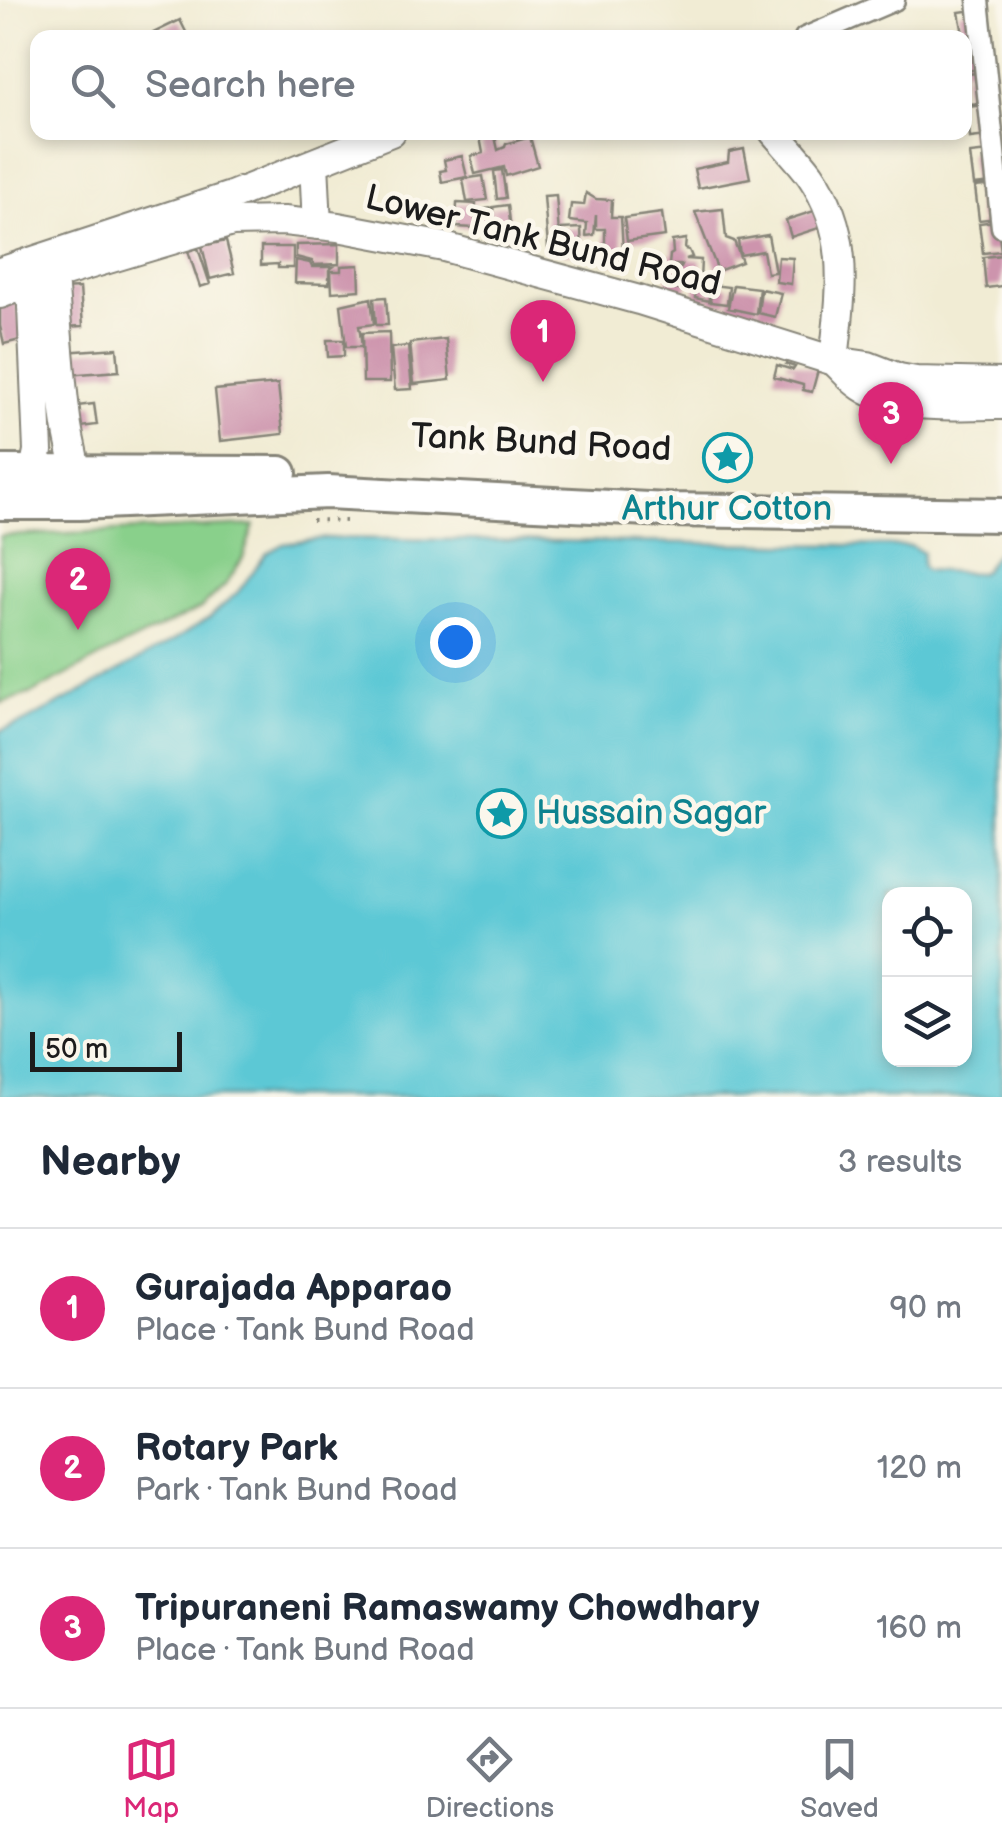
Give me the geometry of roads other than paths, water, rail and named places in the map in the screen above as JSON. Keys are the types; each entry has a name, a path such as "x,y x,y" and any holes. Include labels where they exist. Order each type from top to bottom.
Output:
{"highway":[{"path":"0,472 34,487"},
{"name":"Tank Bund Road","path":"0,503 34,487 324,473 668,489 1002,494"},
{"path":"78,487 328,492 667,510 1002,515"}],"main road":[{"path":"0,272 231,196 371,140"},
{"path":"781,140 810,174 829,209 838,242 842,272 834,361"},
{"path":"314,163 317,225"},
{"name":"Lower Tank Bund Road","path":"0,294 232,222 284,222 444,247 639,300 899,378 1002,383"},
{"path":"34,487 42,280"},
{"path":"42,280 78,487"},
{"name":"Lower Tank Bund Road","path":"834,361 858,384 893,400 1002,405"}],"street":[{"path":"824,30 894,0"},
{"path":"978,0 1002,226"}],"water":[{"name":"Hussain Sagar","path":"326,538 912,546 923,553 925,570 977,573 984,571 996,553 1002,551 1002,1097 0,1097 0,731 74,696 209,618 238,592 266,554 283,544"}],"place":[{"name":"Gurajada Apparao","path":"543,382"},
{"name":"Arthur Cotton","path":"727,457"},
{"name":"Tripuraneni Ramaswamy Chowdhary","path":"891,464"},
{"name":"Rotary Park","path":"78,630"},
{"name":"Hussain Sagar","path":"501,813"}]}
